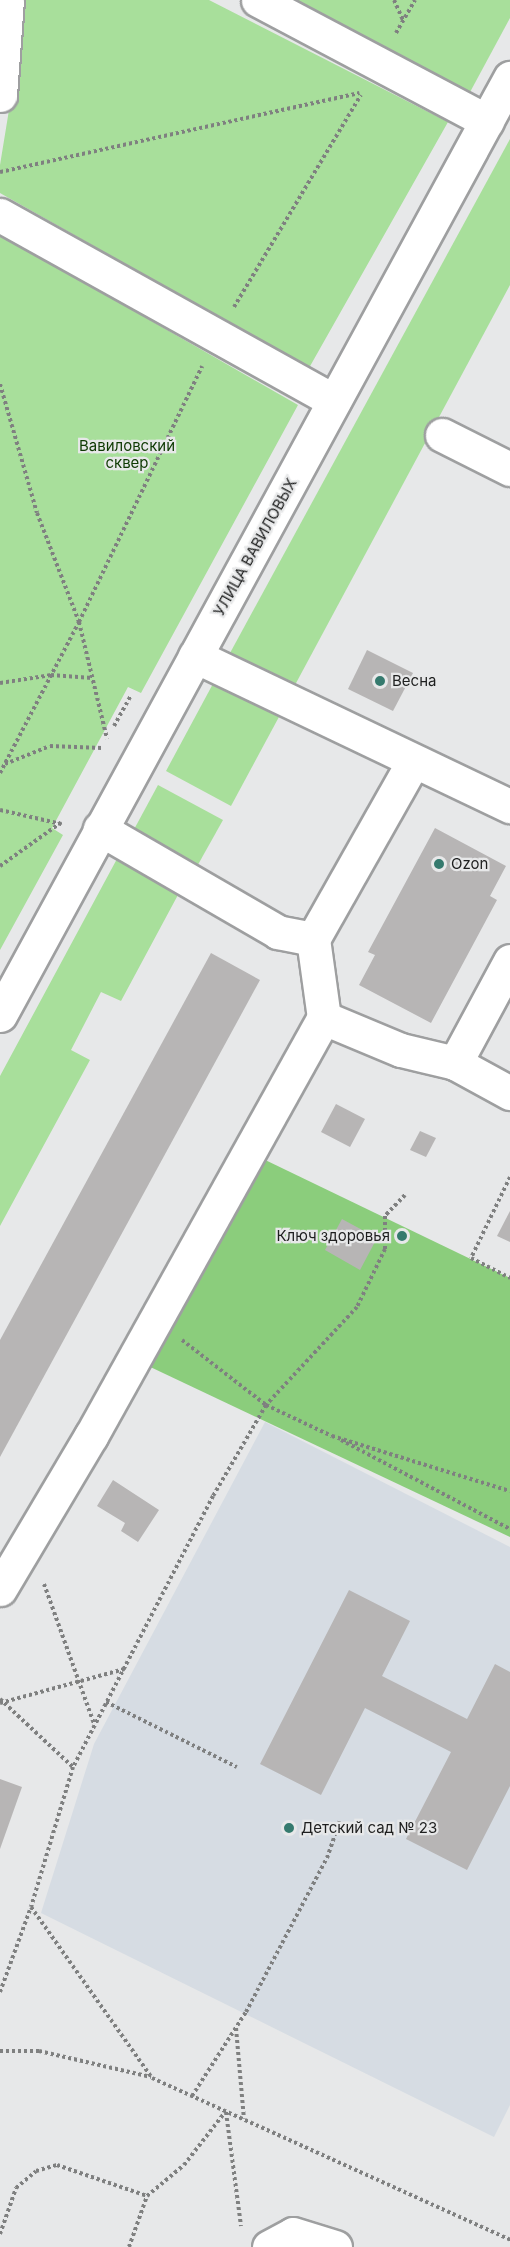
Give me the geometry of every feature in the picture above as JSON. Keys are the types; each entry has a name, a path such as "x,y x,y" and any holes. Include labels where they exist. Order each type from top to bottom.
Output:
{"street":[{"path":"0,96 7,0"},
{"path":"258,0 487,121"},
{"name":"УЛИЦА ВАВИЛОВЫХ","path":"0,1015 510,78"},
{"path":"0,215 334,401"},
{"path":"442,435 510,470"},
{"path":"195,656 413,762 510,806"},
{"path":"0,1589 156,1320 324,1018 313,939 413,762"},
{"path":"100,829 278,932 313,939"},
{"path":"455,1063 510,962"},
{"path":"324,1018 401,1050 455,1063 510,1093"},
{"path":"255,2241 293,2234 335,2247"}],"path":[{"path":"394,0 403,21"},
{"path":"380,63 415,0"},
{"path":"0,172 363,92 217,335 79,622 0,773"},
{"path":"0,384 37,513 79,622 108,739"},
{"path":"0,682 51,675 92,678"},
{"path":"4,765 50,746 102,748"},
{"path":"0,810 61,824 0,866"},
{"path":"510,1177 471,1258 510,1278"},
{"path":"0,1992 31,1906 73,1767 94,1725 213,1496 266,1405 357,1307 385,1249 385,1216 405,1195"},
{"path":"156,1320 266,1405 332,1436 510,1529"},
{"path":"332,1436 510,1491"},
{"path":"28,1539 94,1725"},
{"path":"1,1701 124,1669"},
{"path":"1,1701 73,1767"},
{"path":"106,1702 237,1767"},
{"path":"192,2096 236,2028 327,1858 340,1821"},
{"path":"31,1906 152,2078"},
{"path":"236,2028 244,2119"},
{"path":"0,2051 39,2051 152,2078 509,2241"},
{"path":"129,2247 147,2196 184,2165 226,2111"},
{"path":"226,2111 255,2241"},
{"path":"0,2234 16,2188 36,2170 57,2165 147,2196"}],"shaded area":[{"name":"Детский сад № 23","path":"265,1422 510,1547 510,2105 494,2137 41,1913 94,1744"}],"green space":[{"path":"19,0 209,0 448,122 309,368 0,193 0,165 16,67"},
{"path":"290,0 510,0 510,18 469,94"},
{"path":"510,139 510,285 295,685 230,653"},
{"name":"Вавиловский сквер","path":"0,234 298,405 141,693 128,687 52,828 63,835 0,950"},
{"path":"215,680 280,715 231,806 166,771"},
{"path":"158,785 223,820 195,870 131,835"},
{"path":"118,857 179,893 121,1001 101,992 71,1050 90,1060 0,1226 0,1076"},
{"path":"259,1157 510,1278 510,1537 144,1364"}],"building":[{"name":"Весна","path":"367,650 413,673 393,711 348,689"},
{"path":"435,828 506,866 490,896 497,900 431,1023 359,985 375,955 368,952"},
{"path":"211,953 260,980 0,1457 0,1340"},
{"path":"336,1104 365,1119 350,1147 321,1132"},
{"path":"420,1131 436,1138 426,1157 410,1150"},
{"path":"510,1211 510,1242 497,1236"},
{"path":"342,1219 377,1238 360,1270 325,1250"},
{"name":"Ключ здоровья","path":"402,1229 407,1231 409,1236 407,1241 402,1243 397,1241 395,1236 397,1231"},
{"path":"113,1480 159,1510 138,1542 121,1531 125,1523 97,1506"},
{"path":"349,1590 410,1621 382,1676 467,1719 495,1664 510,1672 510,1786 467,1870 406,1839 451,1752 365,1708 321,1795 260,1764"},
{"path":"0,1779 22,1787 0,1849"}],"place":[{"name":"Весна","path":"380,681"},
{"name":"Ozon","path":"439,864"},
{"name":"Ключ здоровья","path":"402,1236"},
{"name":"Детский сад № 23","path":"289,1828"}]}
